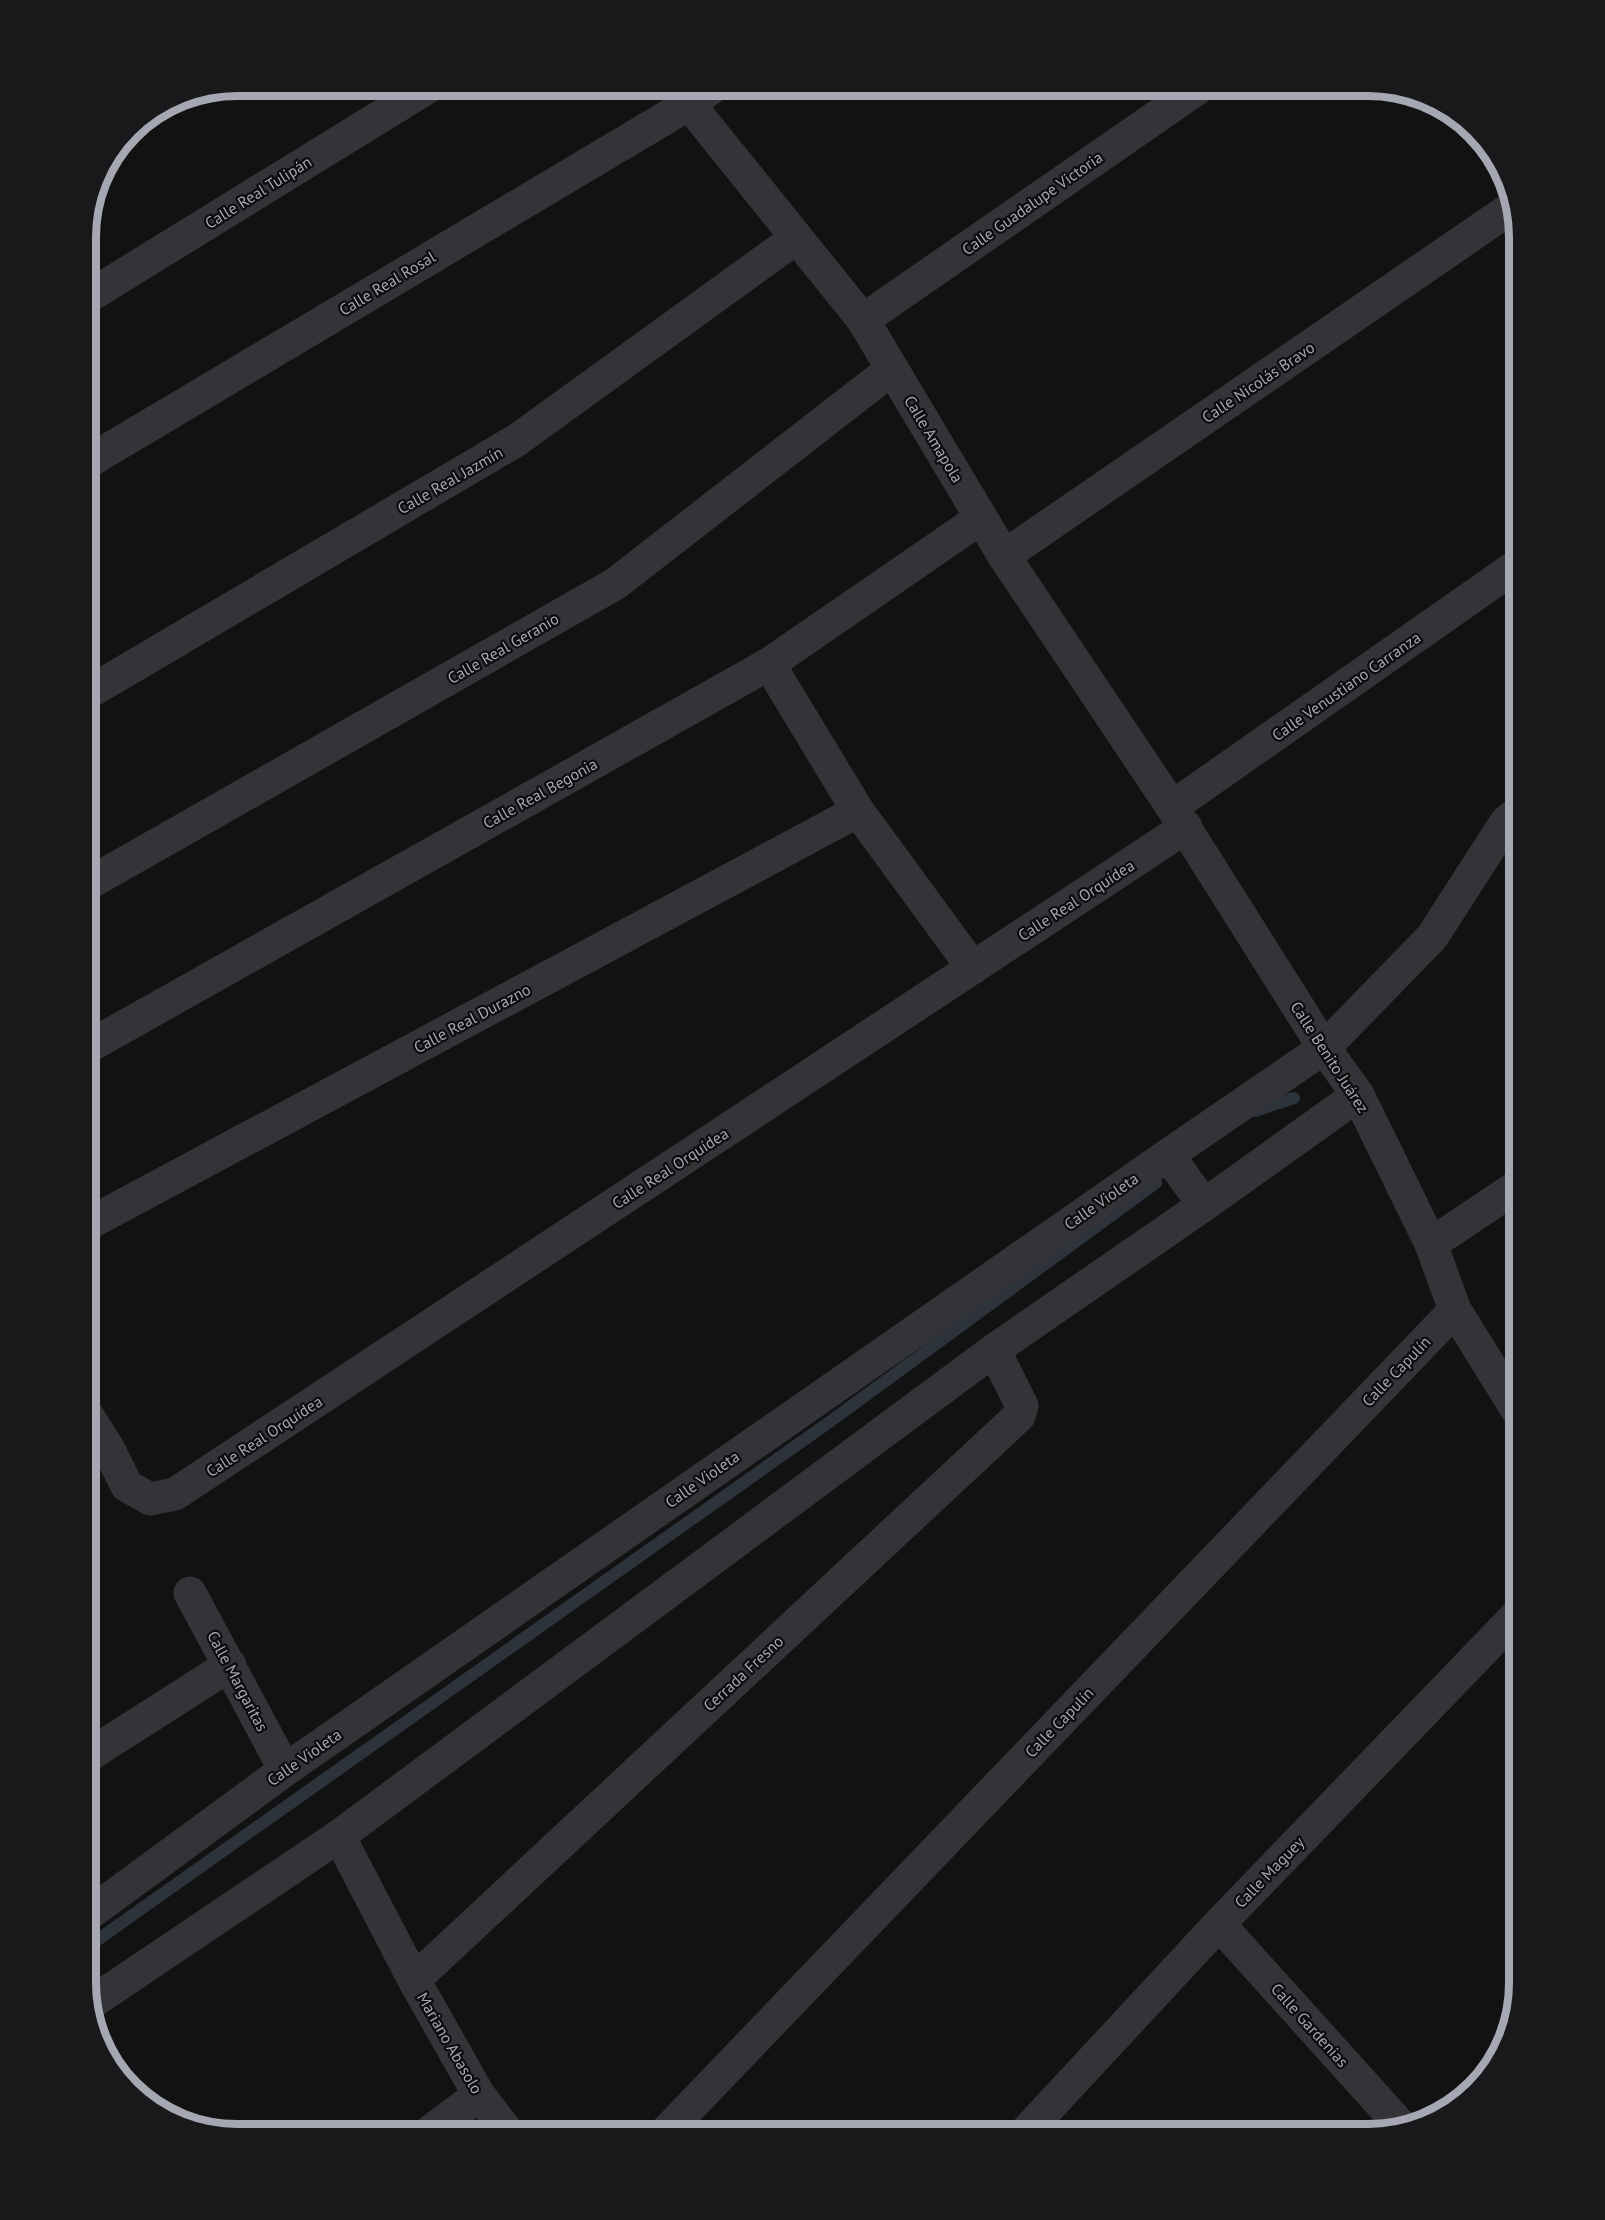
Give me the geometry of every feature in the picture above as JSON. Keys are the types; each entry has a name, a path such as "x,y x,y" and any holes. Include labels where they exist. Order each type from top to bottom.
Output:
{"street":[{"name":"Calle Real Tulipán","path":"96,292 414,96"},
{"name":"Calle Real Rosal","path":"96,457 687,96"},
{"name":"Calle Amapola","path":"697,96 796,238 863,320 1004,556 1179,817"},
{"name":"Calle Guadalupe Victoria","path":"863,320 1187,96"},
{"name":"Calle Nicolás Bravo","path":"1004,556 1506,211"},
{"name":"Calle Real Jazmín","path":"96,688 517,440 796,238"},
{"name":"Calle Real Geranio","path":"96,879 615,584 892,369"},
{"name":"Calle Real Begonia","path":"96,1042 769,664 981,518"},
{"name":"Calle Venustiano Carranza","path":"1179,817 1509,572"},
{"path":"769,664 858,811 973,968"},
{"name":"Calle Real Durazno","path":"96,1220 858,811"},
{"name":"Calle Real Orquídea","path":"97,1456 128,1486 150,1499 175,1494 973,968 1179,817"},
{"name":"Calle Benito Juárez","path":"1179,817 1324,1048 1358,1095 1431,1244 1455,1310 1509,1396"},
{"name":"Calle Violeta","path":"96,1909 285,1770 1172,1160 1324,1048 1432,937 1509,820"},
{"path":"97,1999 339,1836 1199,1198 1358,1095"},
{"path":"1172,1160 1199,1198"},
{"path":"1431,1244 1509,1192"},
{"name":"Calle Capulín","path":"674,2124 1455,1310"},
{"name":"Cerrada Fresno","path":"414,1980 1019,1416 1022,1406 994,1350"},
{"name":"Calle Margaritas","path":"190,1593 285,1770"},
{"name":"Calle Maguey","path":"1033,2124 1219,1924 1509,1624"},
{"path":"96,1751 230,1665"},
{"path":"339,1836 414,1980"},
{"name":"Calle Gardenias","path":"1219,1924 1396,2121"},
{"name":"Mariano Abasolo","path":"414,1980 479,2095 501,2124"},
{"path":"441,2124 479,2095"}],"waterway":[{"path":"1255,1111 1294,1098"},
{"path":"96,1941 828,1423 1156,1183"}]}
